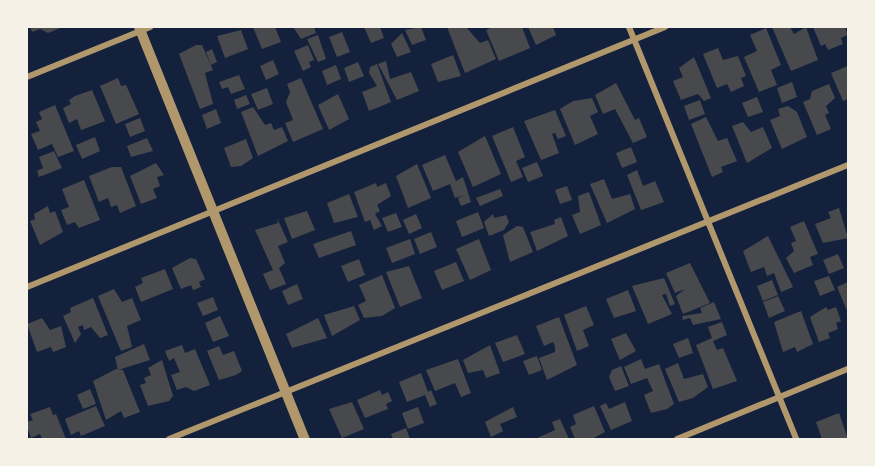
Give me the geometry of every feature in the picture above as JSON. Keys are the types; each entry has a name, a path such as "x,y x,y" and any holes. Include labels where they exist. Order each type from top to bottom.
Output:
{"street":[{"path":"629,27 796,439"},
{"path":"27,287 665,27"},
{"path":"27,76 144,28 305,439"},
{"path":"169,439 848,165"},
{"path":"677,439 848,369"}],"building":[{"path":"30,27 63,27 48,33 40,29 32,32"},
{"path":"253,27 275,27 281,42 262,49"},
{"path":"293,27 314,27 316,33 301,39"},
{"path":"364,27 380,27 384,38 371,43"},
{"path":"421,27 426,40 412,45 405,30"},
{"path":"447,27 466,27 480,43 488,40 496,59 465,73"},
{"path":"493,27 522,27 530,48 499,61 486,30"},
{"path":"528,27 553,27 556,35 536,45"},
{"path":"772,27 790,27 794,34 806,27 818,60 791,71"},
{"path":"813,27 845,27 848,35 841,38 843,44 828,50 825,44 821,46"},
{"path":"766,28 781,65 771,70 777,85 759,92 744,57 757,51 750,35"},
{"path":"241,30 248,49 225,58 217,36"},
{"path":"342,32 350,52 337,57 329,37"},
{"path":"402,33 411,52 397,57 391,44"},
{"path":"318,35 326,59 318,62 307,39"},
{"path":"196,45 202,45 213,70 205,73 213,104 200,109 179,54"},
{"path":"308,45 314,60 309,62 311,67 303,71 294,51"},
{"path":"718,48 723,60 738,56 746,76 741,78 744,86 731,92 727,84 717,88 703,54"},
{"path":"212,49 217,62 211,65 206,52"},
{"path":"453,55 461,76 438,82 431,64"},
{"path":"694,57 711,98 704,101 698,94 681,100 673,81 683,77 679,68"},
{"path":"273,60 279,74 266,80 260,66"},
{"path":"386,61 390,79 411,72 419,91 397,100 378,64"},
{"path":"358,62 364,76 349,82 344,68"},
{"path":"377,64 391,102 369,111 362,92 377,86 369,73 370,67"},
{"path":"336,65 341,79 327,85 322,71"},
{"path":"848,66 848,99 843,101 831,73"},
{"path":"239,75 245,89 231,94 228,87 222,89 219,82"},
{"path":"118,78 121,86 126,85 139,114 116,124 100,86"},
{"path":"301,78 323,129 293,142 285,123 293,120 286,102 290,92 287,84"},
{"path":"792,82 797,97 782,103 777,88"},
{"path":"616,83 635,120 639,118 647,137 633,143 615,109 603,114 595,95"},
{"path":"829,84 835,98 826,106 829,113 825,115 831,129 817,135 803,102 810,99 812,91"},
{"path":"267,88 273,104 258,110 251,94"},
{"path":"92,90 105,121 81,130 77,119 69,123 63,108 71,104 69,100 75,96"},
{"path":"338,94 349,119 329,130 318,105"},
{"path":"246,95 250,104 237,109 234,100"},
{"path":"757,97 763,112 748,117 742,103"},
{"path":"592,98 598,112 590,116 598,134 575,145 560,109 573,101"},
{"path":"700,100 705,114 689,120 684,106"},
{"path":"55,105 74,151 58,157 52,144 38,150 31,134 40,131 36,122 42,119 39,112"},
{"path":"788,106 797,112 807,137 782,149 770,120 780,116 778,109"},
{"path":"253,107 265,125 271,123 274,130 282,127 288,141 258,156 241,112"},
{"path":"216,109 221,123 207,129 202,115"},
{"path":"555,110 566,136 558,139 555,133 552,134 559,153 541,160 524,121"},
{"path":"706,117 718,141 727,138 737,161 721,167 723,172 712,177 691,124"},
{"path":"140,118 145,131 130,137 125,124"},
{"path":"743,122 751,132 763,127 772,148 747,163 732,126"},
{"path":"513,127 525,157 516,161 523,177 511,182 492,136"},
{"path":"485,136 501,174 473,187 458,152"},
{"path":"95,137 100,151 82,159 76,145"},
{"path":"147,138 153,151 131,157 127,146"},
{"path":"246,139 253,158 241,166 231,167 224,148"},
{"path":"631,147 637,162 622,168 616,153"},
{"path":"54,151 62,168 39,177 37,171 43,168 39,157"},
{"path":"445,155 456,181 463,177 471,202 461,206 458,198 464,195 455,198 450,184 433,191 422,165"},
{"path":"537,162 543,176 528,182 522,168"},
{"path":"156,163 164,175 157,177 160,186 153,189 157,198 141,204 130,176"},
{"path":"417,164 431,198 408,208 396,176"},
{"path":"112,167 121,167 136,206 120,213 117,205 111,207 108,198 99,202 89,176"},
{"path":"637,170 643,186 655,181 664,202 641,210 627,175"},
{"path":"604,179 612,199 630,194 635,209 607,223 590,184"},
{"path":"84,180 100,220 79,228 75,222 67,225 61,210 69,207 62,189"},
{"path":"376,183 377,187 386,183 391,196 377,205 380,211 375,214 382,226 374,230 370,220 365,222 354,192"},
{"path":"567,186 572,200 560,204 555,190"},
{"path":"500,189 503,196 480,206 476,198"},
{"path":"589,192 601,225 580,234 572,215 580,212 578,196"},
{"path":"349,194 358,217 334,223 327,203"},
{"path":"48,206 50,213 55,211 63,232 40,245 30,221 35,219 34,214"},
{"path":"839,208 848,238 823,243 815,224 831,218 828,212"},
{"path":"307,211 315,230 292,239 284,218"},
{"path":"478,212 484,228 462,237 456,221"},
{"path":"396,213 402,227 388,232 382,218"},
{"path":"416,214 422,228 409,234 403,220"},
{"path":"493,214 494,218 506,215 509,222 504,230 489,236 484,222"},
{"path":"561,217 568,236 537,251 530,232 555,224 554,220"},
{"path":"277,218 288,242 278,246 285,263 279,268 286,284 270,290 263,274 273,270 255,230 278,223"},
{"path":"804,221 818,254 810,257 813,265 794,273 786,258 794,251 791,243 796,241 790,227"},
{"path":"517,226 523,227 533,252 510,262 503,235"},
{"path":"351,231 356,245 319,258 313,244"},
{"path":"431,232 437,247 420,254 414,239"},
{"path":"768,236 793,287 781,292 774,273 767,276 764,267 751,272 743,251"},
{"path":"410,239 415,254 392,263 386,248"},
{"path":"479,239 491,270 470,280 456,249"},
{"path":"838,254 844,268 829,274 823,260"},
{"path":"190,258 196,259 205,279 199,282 201,287 193,290 191,285 181,289 172,268"},
{"path":"359,259 365,275 348,282 341,266"},
{"path":"456,262 464,281 442,290 434,271"},
{"path":"690,263 710,303 683,314 676,296 685,289 675,293 666,273"},
{"path":"409,266 422,298 400,307 386,272"},
{"path":"165,269 173,289 141,302 135,287 143,283 141,278"},
{"path":"382,275 395,308 382,316 364,318 358,305 366,301 359,285"},
{"path":"829,276 835,290 820,296 814,281"},
{"path":"664,278 675,304 670,306 666,294 662,295 672,314 648,324 632,286"},
{"path":"772,280 778,295 763,301 757,286"},
{"path":"848,282 848,313 837,287"},
{"path":"297,284 303,299 288,305 282,291"},
{"path":"114,289 122,302 132,298 141,320 127,326 132,347 121,351 98,296"},
{"path":"628,290 636,311 614,318 606,299"},
{"path":"778,296 785,311 769,318 763,302"},
{"path":"213,297 218,310 203,316 197,303"},
{"path":"93,298 108,335 100,338 91,327 84,330 83,325 78,327 81,334 75,343 63,316 71,312 70,308"},
{"path":"714,302 721,319 693,325 690,318 683,320 682,316 702,313 700,308"},
{"path":"354,306 360,320 332,336 324,315"},
{"path":"586,306 594,325 583,330 589,346 577,351 564,315"},
{"path":"826,307 828,310 836,307 841,321 836,323 838,329 828,333 830,338 819,342 810,317"},
{"path":"801,311 813,344 797,352 795,347 783,352 774,322"},
{"path":"220,316 229,336 213,342 205,323"},
{"path":"559,317 577,365 547,380 539,358 555,352 555,346 553,342 544,346 536,326"},
{"path":"42,318 50,330 61,326 66,347 53,352 51,347 37,352 27,324"},
{"path":"318,318 327,338 292,348 286,334"},
{"path":"722,322 727,335 713,341 717,350 723,348 737,381 713,389 696,345 712,338 708,327"},
{"path":"626,333 636,351 620,360 611,339"},
{"path":"517,335 525,354 503,362 495,343"},
{"path":"688,338 693,353 679,358 673,344"},
{"path":"144,344 150,360 118,370 115,357"},
{"path":"182,345 185,353 195,349 210,385 194,391 186,387 177,390 171,375 180,372 174,358 169,361 165,351"},
{"path":"490,345 500,373 486,378 483,370 468,373 463,360"},
{"path":"219,346 223,355 234,351 242,371 219,380 207,351"},
{"path":"537,356 542,370 529,375 523,361"},
{"path":"458,359 471,393 461,397 455,383 435,391 426,370"},
{"path":"641,359 645,369 659,364 674,404 667,409 651,413 644,395 653,391 647,378 631,384 624,367"},
{"path":"162,360 173,396 169,401 148,406 140,385 146,383 144,378 151,375 148,368"},
{"path":"678,363 684,379 703,374 708,387 693,398 679,402 665,369"},
{"path":"621,366 629,386 615,391 609,377 612,370"},
{"path":"116,369 123,370 140,412 124,418 121,411 106,420 93,381"},
{"path":"421,373 428,392 431,390 437,404 430,407 425,395 407,402 399,382"},
{"path":"90,389 96,404 83,409 77,395"},
{"path":"380,390 382,395 388,392 392,401 386,404 388,409 365,418 357,400"},
{"path":"352,402 364,429 342,438 329,409"},
{"path":"625,402 632,421 611,430 600,406 606,403 609,409"},
{"path":"96,406 105,426 81,436 79,431 71,435 65,419"},
{"path":"594,406 605,432 592,439 575,439 570,427 576,424 573,415"},
{"path":"50,407 53,415 56,414 66,439 42,439 40,434 31,438 27,427 27,422 33,420 30,414"},
{"path":"418,407 424,423 408,429 402,413"},
{"path":"513,407 517,417 500,424 503,431 491,437 485,422"},
{"path":"839,413 848,439 822,439 816,422"},
{"path":"560,419 569,439 535,439 555,430 552,422"},
{"path":"406,428 410,439 393,439 391,434"}]}
